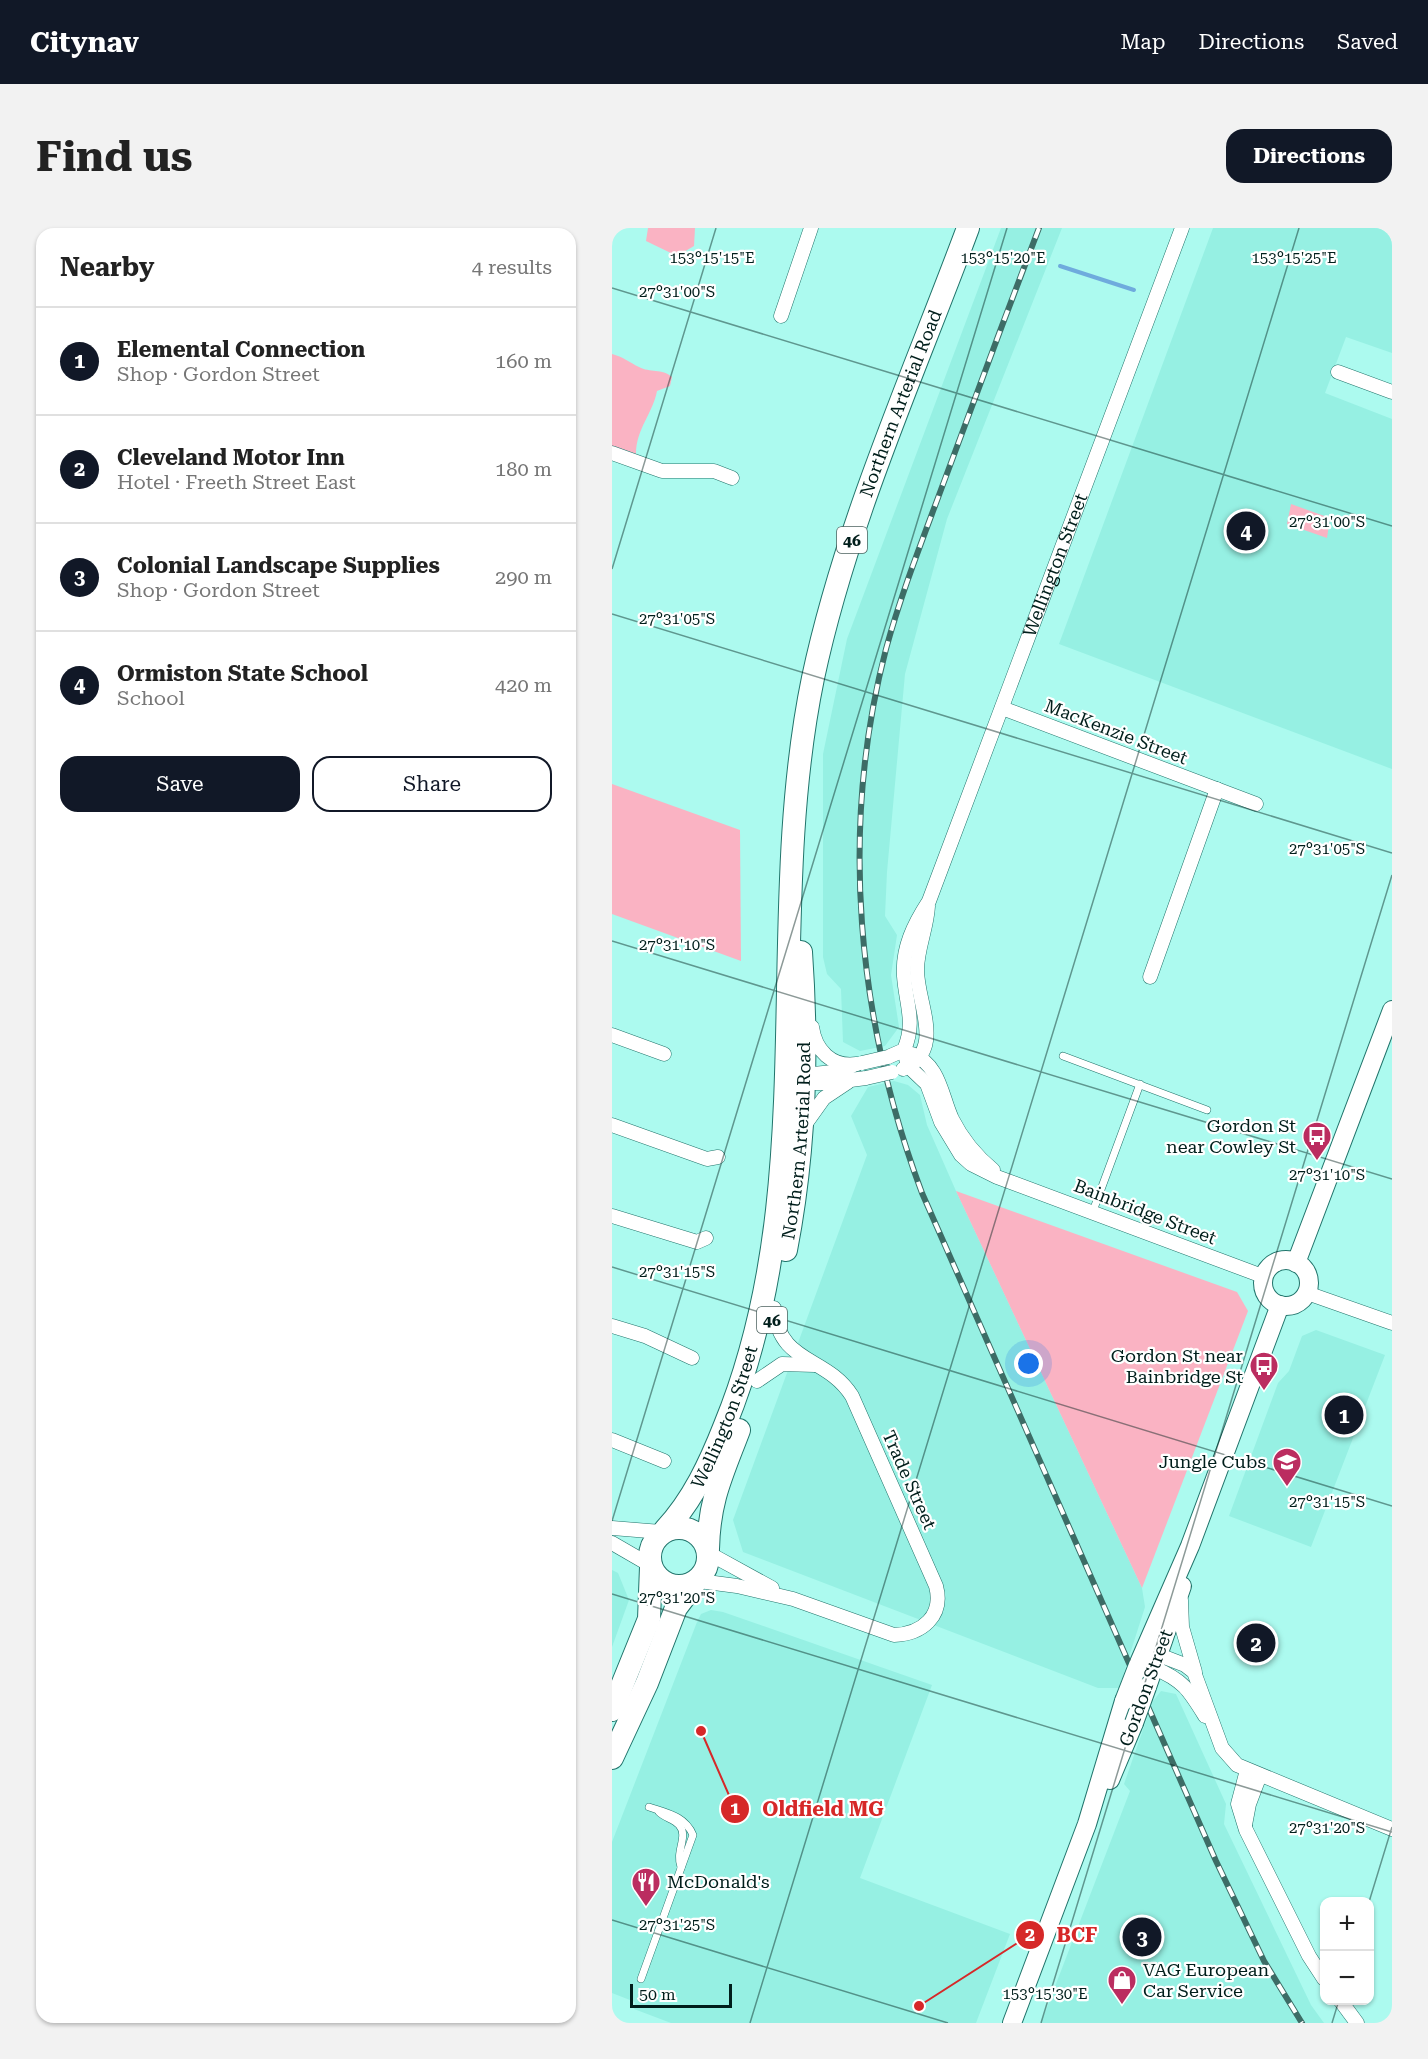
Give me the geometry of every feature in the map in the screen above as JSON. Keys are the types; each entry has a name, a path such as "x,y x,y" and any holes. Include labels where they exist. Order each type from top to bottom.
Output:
{"main road":[{"name":"Northern Arterial Road","path":"709,1552 709,1520 713,1497 757,1381 774,1308 793,1207 802,1131 787,952 799,779 813,679 837,586 860,516 968,228"},
{"name":"Northern Arterial Road","path":"794,866 799,920 799,1079"},
{"name":"Wellington Street","path":"663,1531 685,1507 705,1470 737,1396 754,1347 774,1229 783,1150 799,1079"},
{"path":"663,1531 678,1529 692,1533 703,1540 709,1552"},
{"name":"46","path":"612,1710 649,1619 650,1547 663,1531"},
{"name":"46","path":"612,1758 647,1683 676,1608 707,1570 709,1552"},
{"path":"650,1566 660,1577 673,1584 696,1583"}],"street":[{"path":"781,316 811,228"},
{"name":"Wellington Street","path":"904,1050 912,1022 904,974 905,954 913,928 929,901 1182,228"},
{"path":"1338,372 1392,392"},
{"path":"612,453 662,471 714,471 732,478"},
{"name":"MacKenzie Street","path":"1002,708 1256,804"},
{"path":"1150,977 1216,789"},
{"name":"Wellington Street","path":"919,1056 928,1037 917,971 929,901"},
{"path":"799,920 814,1039 820,1050 833,1060 859,1063"},
{"path":"1296,1263 1392,1010"},
{"path":"612,1035 664,1054"},
{"path":"904,1050 919,1056 908,1066 892,1072 848,1082 799,1079 888,1057 904,1050"},
{"path":"904,1050 908,1066"},
{"name":"Bainbridge Street","path":"919,1056 938,1078 952,1117 968,1144 984,1162 1012,1182"},
{"name":"Bainbridge Street","path":"908,1066 927,1084 941,1122 961,1155 979,1169 1265,1276"},
{"path":"802,1131 824,1098 848,1082"},
{"path":"612,1125 707,1160 718,1157"},
{"path":"612,1216 697,1242 706,1238"},
{"path":"1285,1261 1296,1263 1306,1272 1309,1286 1307,1293 1293,1305 1280,1305 1266,1294 1265,1276 1275,1264 1285,1261"},
{"path":"1307,1293 1392,1323"},
{"name":"Gordon Street","path":"1087,1824 1134,1723 1147,1687 1148,1661 1280,1305"},
{"name":"Trade Street","path":"774,1308 784,1341 796,1353 841,1382 852,1396 936,1586 938,1602 927,1624 909,1635 894,1635 793,1599"},
{"path":"612,1326 645,1336 692,1358"},
{"path":"757,1381 782,1364 817,1365"},
{"path":"612,1440 664,1461"},
{"path":"612,1528 663,1531"},
{"path":"612,1543 650,1566"},
{"name":"Gordon Street","path":"1012,2023 1087,1824 1124,1701 1148,1661 1181,1589 1190,1546"},
{"path":"709,1552 793,1599"},
{"path":"696,1583 737,1586 793,1599"},
{"path":"1181,1589 1182,1627 1210,1722"},
{"path":"1148,1661 1185,1665 1198,1680"},
{"path":"1148,1661 1187,1687 1210,1722 1225,1753 1234,1763 1392,1829"},
{"path":"1254,1773 1238,1804 1246,1830 1309,1956 1320,1973"},
{"path":"1343,2005 1357,2023"}],"lane":[{"path":"1063,1056 1207,1110"},
{"path":"1093,1211 1140,1084"},
{"path":"641,1978 693,1835 689,1825 682,1819 649,1807"}],"shaded area":[{"path":"648,228 695,228 694,246 677,256 646,241"},
{"path":"1001,228 1062,228 947,519 905,674 885,916 897,935 891,975 899,1027 885,1046 860,1051 843,1042 841,989 827,974 823,957 823,754 847,639"},
{"path":"1213,228 1392,228 1392,353 1346,337 1325,393 1392,419 1392,769 1059,644"},
{"path":"612,354 643,369 664,372 672,377 670,386 657,391 639,437 636,454 612,446"},
{"path":"1291,504 1330,518 1327,538 1287,524"},
{"path":"612,784 740,830 741,961 612,914"},
{"path":"894,1081 908,1085 920,1095 927,1125 956,1191 1142,1588 1145,1607 1119,1688 1098,1688 743,1552 733,1520 867,1155 851,1116 868,1087"},
{"path":"956,1191 1237,1292 1248,1311 1142,1588"},
{"path":"1316,1330 1385,1355 1311,1547 1229,1516 1278,1383 1289,1371 1302,1336"},
{"path":"612,1570 618,1573 629,1600 612,1647"},
{"path":"711,1610 723,1612 932,1685 860,1878 1010,1934 976,2023 671,2023 634,2009 635,2002 612,1993 612,1842 697,1622 701,1614"},
{"path":"1161,1691 1176,1694 1226,1804 1224,1824 1311,2005 1324,2023 1041,2023 1130,1791 1124,1784 1153,1701"}],"waterway":[{"path":"1060,266 1134,290"}],"railway":[{"path":"1039,228 912,568 886,649 871,717 863,786 860,855 862,924 870,992 882,1060 900,1127 922,1193 1216,1861 1264,1961 1302,2023"}],"place":[{"name":"Ormiston State School","path":"1246,531"},
{"name":"Gordon St near Cowley St","path":"1317,1162"},
{"name":"Gordon St near Bainbridge St","path":"1264,1392"},
{"name":"Elemental Connection","path":"1344,1415"},
{"name":"Jungle Cubs","path":"1287,1488"},
{"name":"Cleveland Motor Inn","path":"1256,1643"},
{"name":"Oldfield MG","path":"701,1731"},
{"name":"McDonald's","path":"646,1908"},
{"name":"Colonial Landscape Supplies","path":"1142,1937"},
{"name":"BCF","path":"919,2006"},
{"name":"VAG European Car Service","path":"1122,2006"}]}
